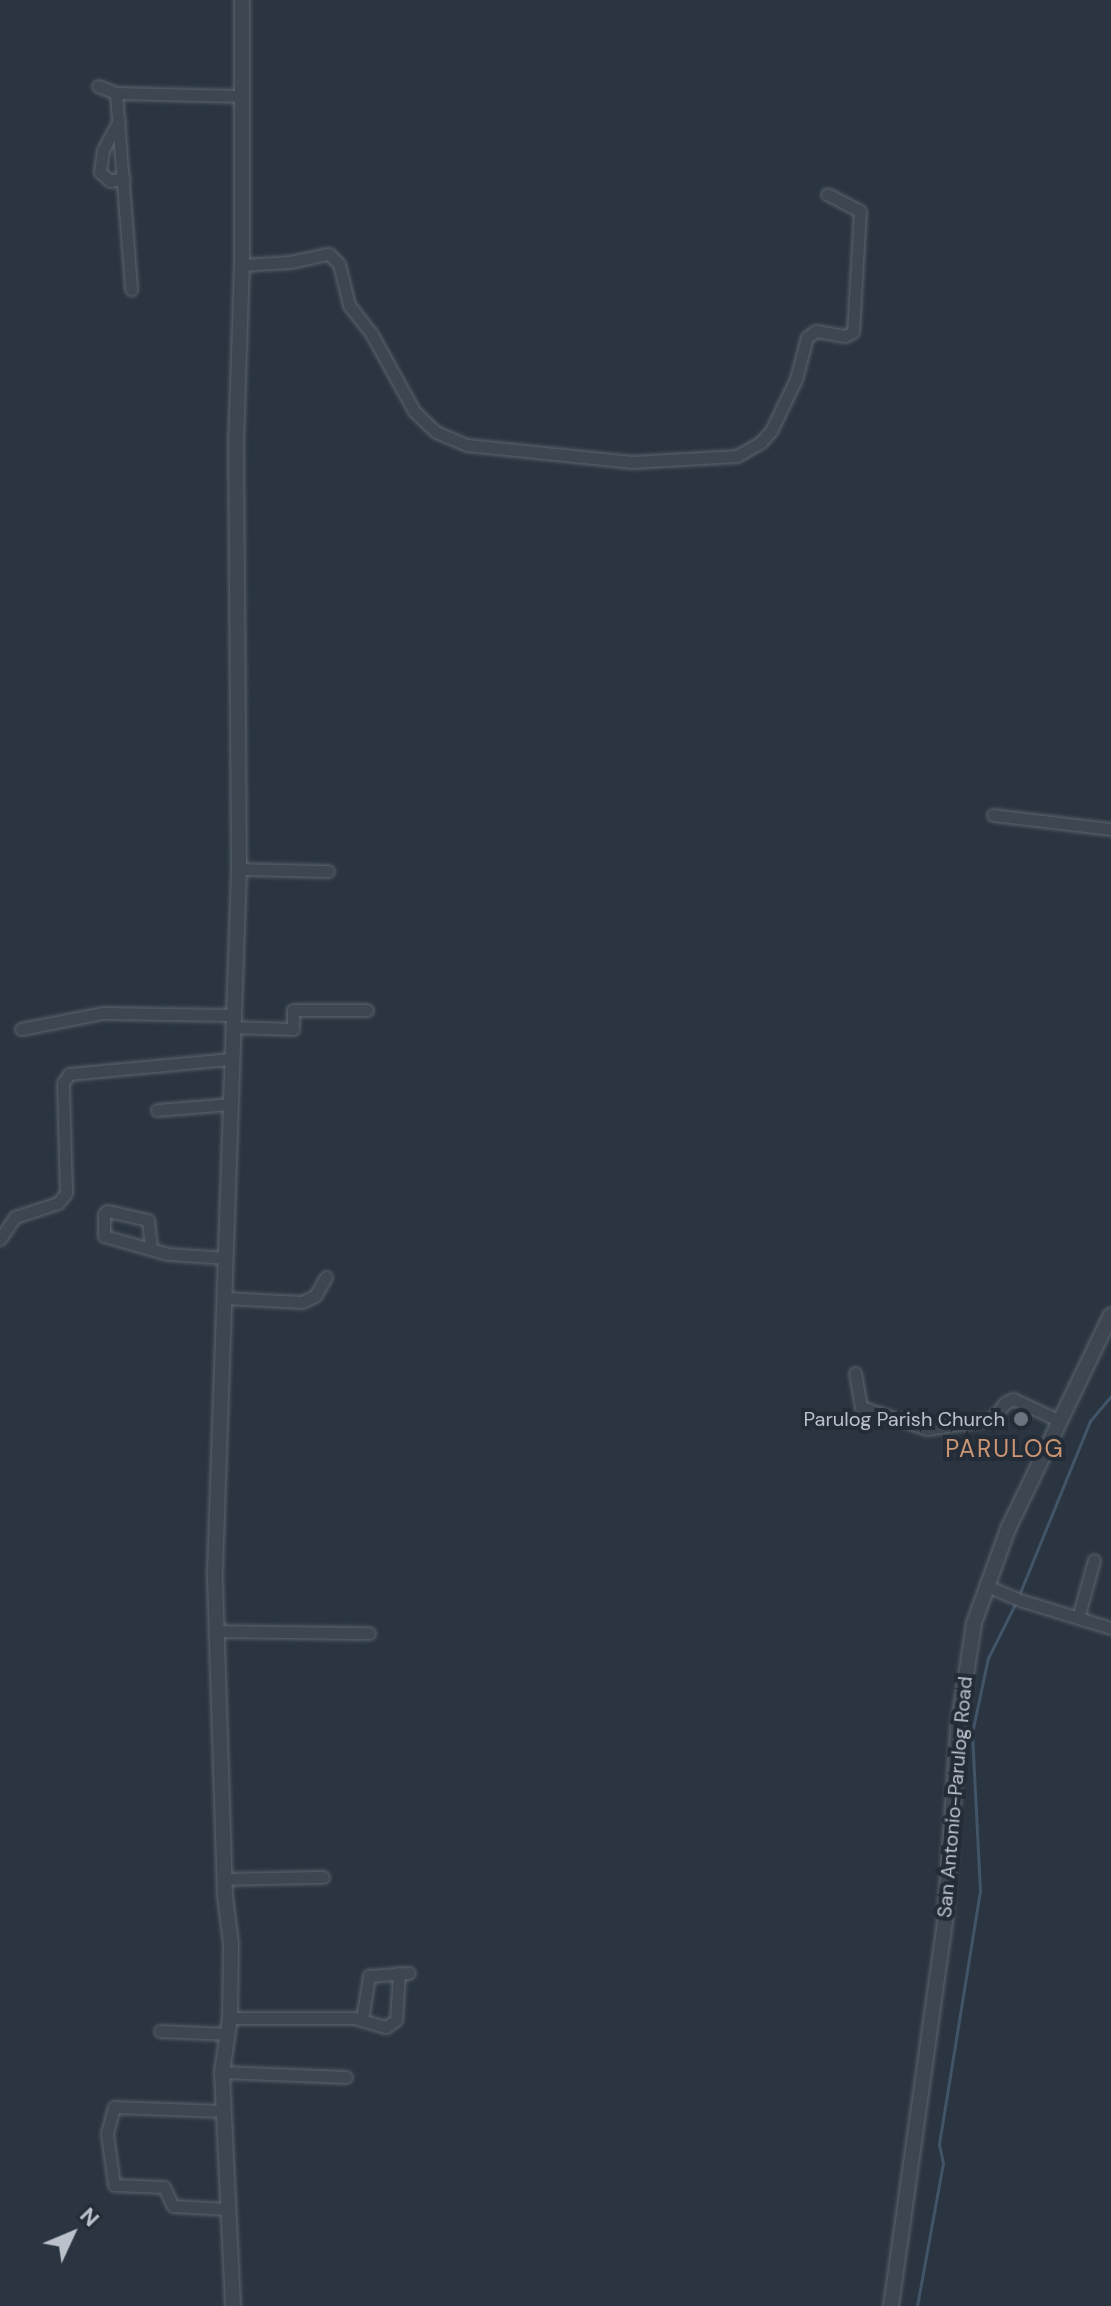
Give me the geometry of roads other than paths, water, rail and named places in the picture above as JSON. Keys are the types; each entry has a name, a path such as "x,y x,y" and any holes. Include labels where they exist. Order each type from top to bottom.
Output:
{"street":[{"path":"233,2306 222,2072 230,2018 231,1943 225,1879 215,1571 239,869 236,428 242,265 242,0"},
{"path":"98,86 116,93 241,96"},
{"path":"116,93 131,289"},
{"path":"119,120 103,150 100,172 110,181 124,178"},
{"path":"242,265 290,262 329,254 339,264 349,305 371,333 414,411 436,432 467,445 632,462 737,456 761,442 771,431 796,379 807,337 816,331 845,336 853,332 860,211 827,194"},
{"path":"993,815 1111,829"},
{"path":"239,869 328,871"},
{"path":"21,1029 103,1013 232,1021 293,1029 293,1010 367,1010"},
{"path":"0,1239 15,1217 58,1203 66,1193 63,1083 69,1074 232,1059"},
{"path":"157,1110 230,1104"},
{"path":"151,1248 149,1223 144,1217 107,1211 104,1214 104,1236 168,1254 226,1258"},
{"path":"224,1298 302,1302 315,1296 326,1277"},
{"name":"San Antonio-Parulog Road","path":"891,2306 945,1920 958,1728 974,1623 1008,1529 1111,1315"},
{"path":"855,1373 861,1407 927,1429 992,1419 1005,1403 1013,1399 1058,1420"},
{"path":"1078,1618 1094,1560"},
{"path":"987,1586 1017,1599 1111,1628"},
{"path":"218,1631 369,1633"},
{"path":"225,1879 323,1877"},
{"path":"230,2018 362,2020 378,2027 395,2023 404,1973 369,1976 362,2020"},
{"path":"160,2031 228,2034"},
{"path":"222,2072 346,2077"},
{"path":"223,2111 114,2107 107,2134 114,2185 164,2187 171,2206 227,2209"}],"waterway":[{"path":"1019,1595 1090,1421 1111,1396"},
{"path":"917,2306 943,2163 939,2144 980,1891 972,1733 988,1658 1016,1602"}],"place":[{"name":"Parulog Parish Church","path":"1021,1419"}],"district":[{"name":"PARULOG","path":"1005,1449"}]}
